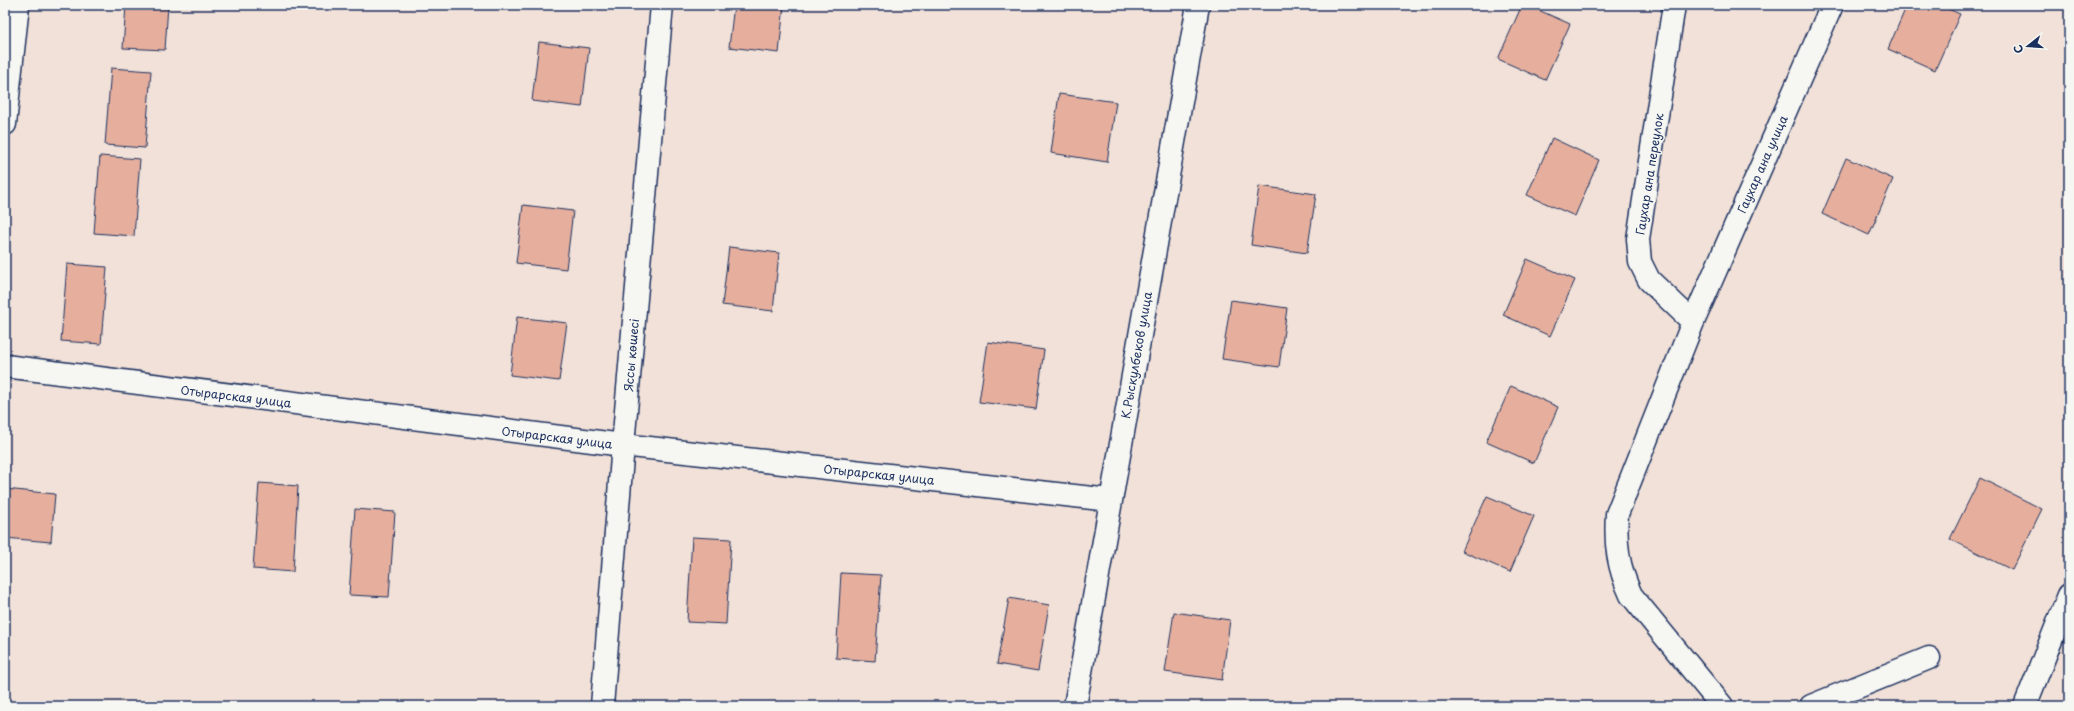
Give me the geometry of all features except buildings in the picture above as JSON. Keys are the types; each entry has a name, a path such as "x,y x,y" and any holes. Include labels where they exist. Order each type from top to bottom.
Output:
{"street":[{"path":"5,124 18,5"},
{"name":"Яссы көшесі","path":"602,706 623,445 662,5"},
{"name":"К.Рыскулбеков улица","path":"1075,706 1198,5"},
{"name":"Гаухар ана переулок","path":"1674,5 1638,239 1640,262 1649,280 1693,322"},
{"name":"Гаухар ана улица","path":"1722,706 1631,595 1622,575 1615,540 1617,514 1693,322 1832,5"},
{"name":"Отырарская улица","path":"5,366 623,445 1110,500"},
{"path":"2024,706 2069,595"},
{"path":"1811,706 1929,658"}]}
